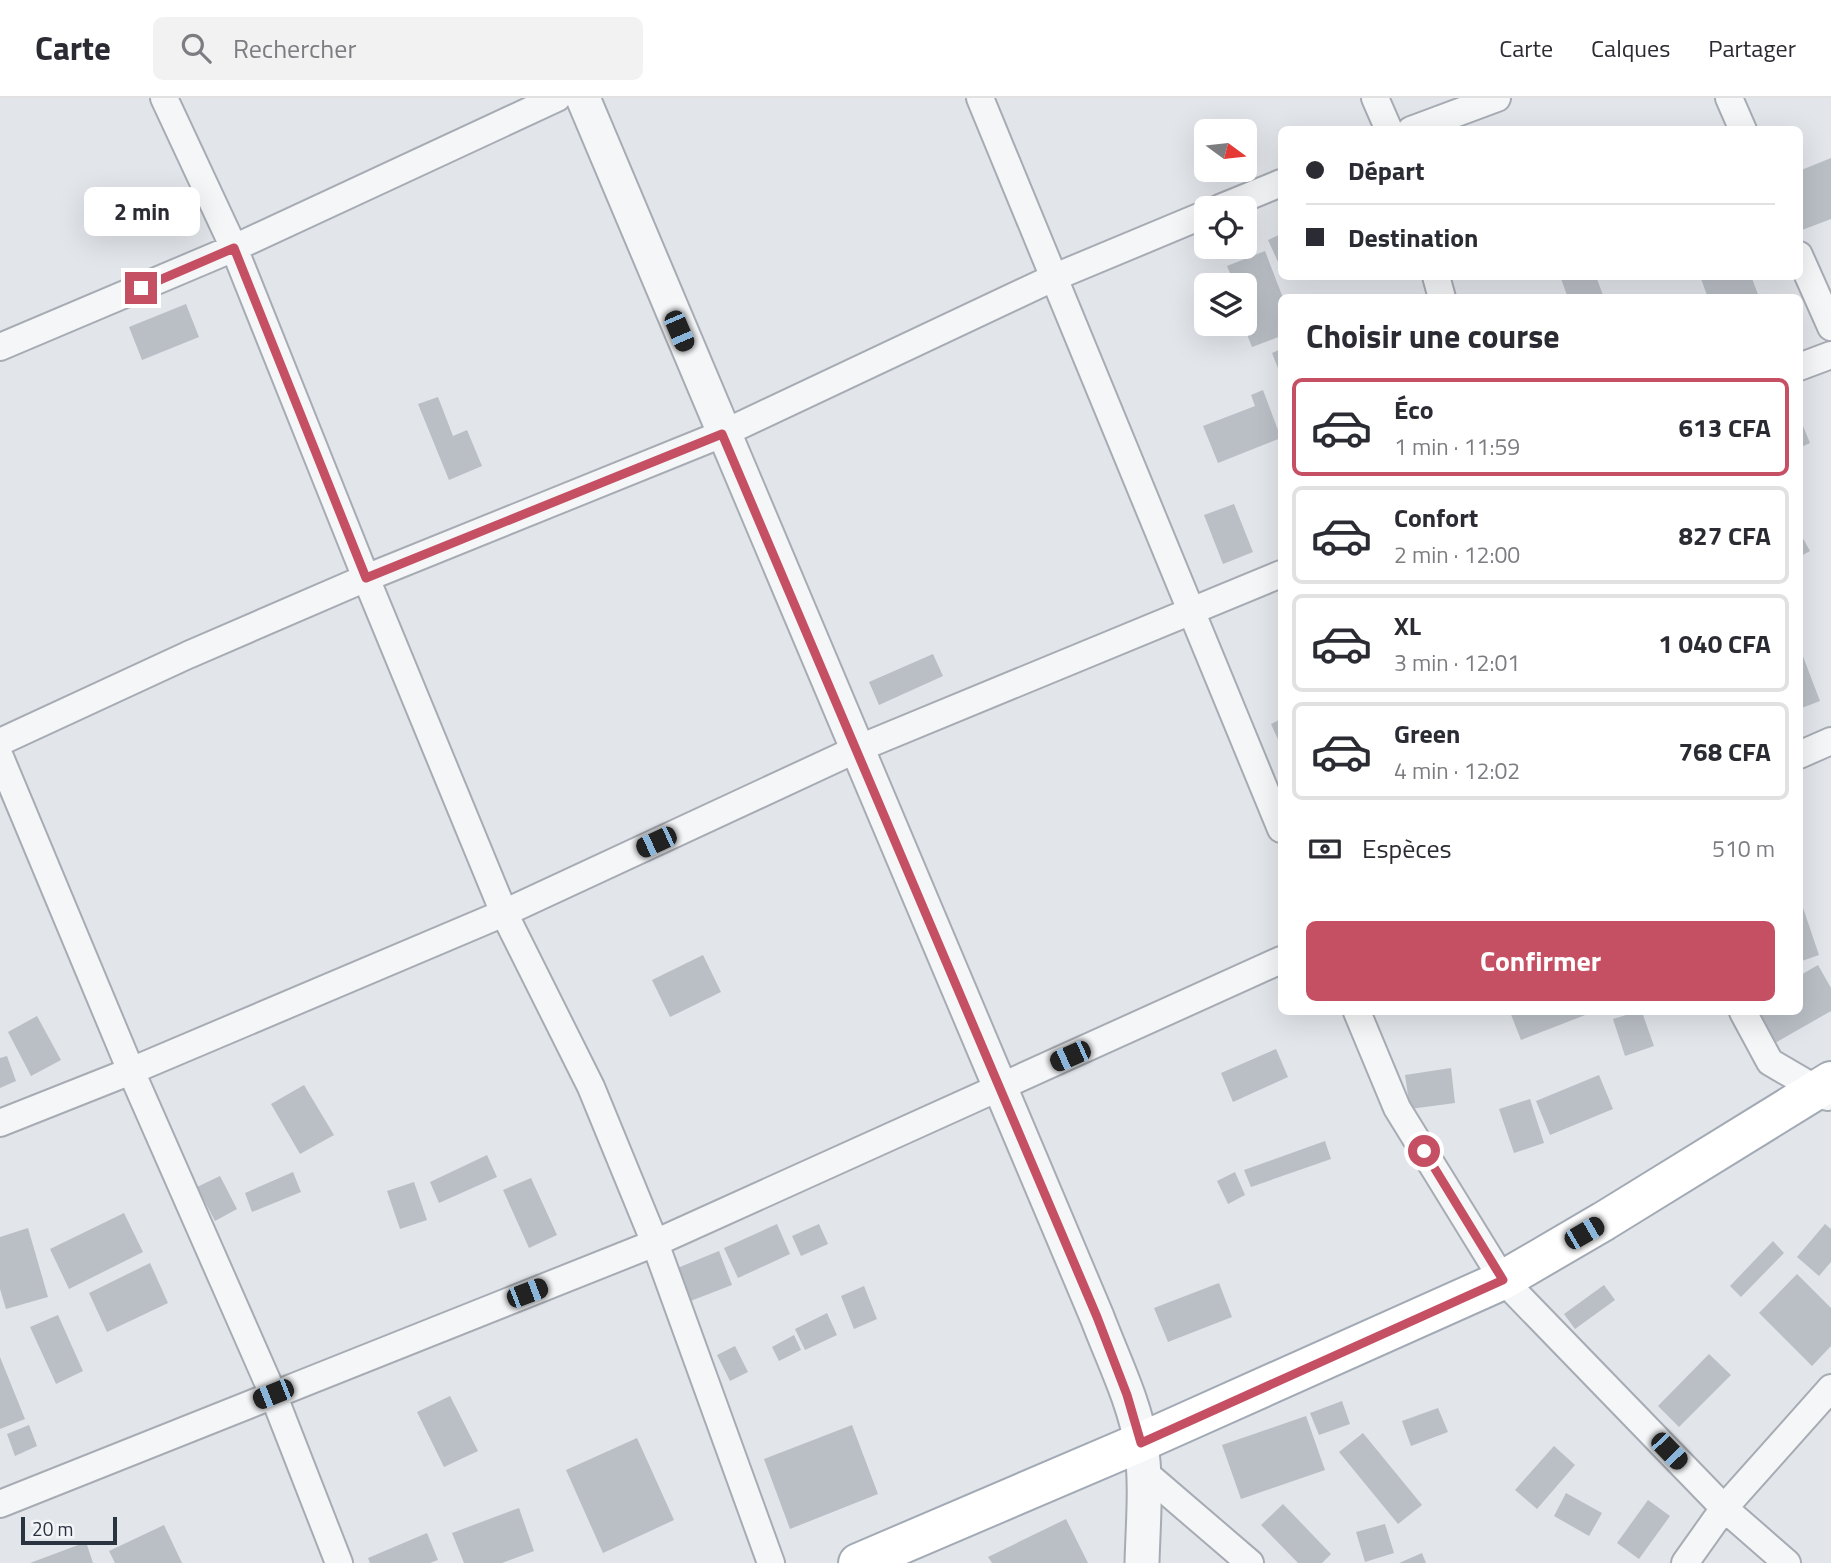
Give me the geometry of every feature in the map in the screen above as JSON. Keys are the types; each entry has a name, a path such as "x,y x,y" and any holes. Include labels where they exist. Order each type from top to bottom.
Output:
{"main road":[{"path":"858,1563 1142,1457 1503,1280 1827,1091"}],"street":[{"path":"164,98 234,248 504,913 591,1087 655,1243 771,1563"},
{"path":"0,347 234,248 557,98"},
{"path":"583,98 722,434 1097,1317 1127,1395 1142,1457 1142,1563"},
{"path":"980,98 1278,822"},
{"path":"1375,98 1386,126"},
{"path":"1421,126 1497,98"},
{"path":"1729,98 1741,126"},
{"path":"1249,196 1278,184"},
{"path":"0,742 188,655 366,578 722,434 1055,277 1194,219"},
{"path":"1803,264 1831,327"},
{"path":"1803,366 1831,355"},
{"path":"0,1123 131,1071 504,913 857,749 1278,575"},
{"path":"1803,753 1831,741"},
{"path":"0,757 131,1071 273,1394 340,1563"},
{"path":"0,1504 655,1243 1278,961"},
{"path":"1358,1015 1398,1108 1503,1280 1724,1508 1787,1563"},
{"path":"1746,1015 1770,1062 1827,1091"},
{"path":"1685,1563 1724,1508 1831,1388"},
{"path":"1142,1457 1250,1563"}],"building":[{"path":"1831,158 1831,219 1803,230 1803,169"},
{"path":"1278,235 1278,262 1268,240"},
{"path":"1265,251 1281,294 1278,294 1278,337 1252,347 1248,336 1257,336 1257,273 1230,273 1227,266 1245,259 1257,259 1257,254"},
{"path":"1561,280 1597,280 1603,294 1567,294"},
{"path":"1701,280 1753,280 1758,294 1707,294"},
{"path":"186,304 199,337 142,360 129,327"},
{"path":"1278,350 1278,368 1272,353"},
{"path":"1263,390 1278,430 1278,439 1218,463 1203,426 1255,406 1251,395"},
{"path":"438,397 453,436 467,430 482,466 449,480 418,404"},
{"path":"1803,426 1810,443 1803,446"},
{"path":"1234,504 1253,552 1223,564 1204,515"},
{"path":"1803,538 1810,551 1803,555"},
{"path":"933,654 943,676 879,705 869,682"},
{"path":"1803,656 1820,701 1803,707"},
{"path":"1278,720 1278,739 1271,724"},
{"path":"1803,908 1819,955 1803,961"},
{"path":"703,955 721,992 670,1017 652,980"},
{"path":"1818,965 1831,988 1831,1011 1775,1043 1760,1015 1803,1015 1803,974"},
{"path":"1511,1015 1585,1015 1521,1040"},
{"path":"1626,1015 1643,1015 1654,1046 1625,1056 1613,1019"},
{"path":"37,1016 61,1060 31,1076 8,1032"},
{"path":"1276,1049 1288,1077 1233,1102 1221,1073"},
{"path":"7,1056 16,1081 0,1088 0,1058"},
{"path":"1451,1068 1455,1103 1410,1109 1405,1075"},
{"path":"1599,1075 1613,1109 1550,1135 1536,1101"},
{"path":"304,1085 334,1135 300,1154 271,1104"},
{"path":"1530,1099 1544,1143 1514,1153 1499,1109"},
{"path":"1325,1141 1331,1159 1251,1187 1244,1170"},
{"path":"487,1155 497,1177 439,1203 430,1182"},
{"path":"293,1172 301,1192 252,1212 245,1193"},
{"path":"1235,1172 1245,1195 1228,1204 1217,1181"},
{"path":"220,1176 237,1209 215,1221 197,1187"},
{"path":"531,1178 557,1235 529,1248 503,1190"},
{"path":"414,1182 427,1220 400,1229 387,1191"},
{"path":"124,1213 143,1252 69,1289 50,1249"},
{"path":"777,1224 790,1254 738,1278 724,1248"},
{"path":"819,1224 828,1244 801,1256 792,1236"},
{"path":"1825,1224 1831,1229 1831,1262 1819,1276 1797,1257"},
{"path":"28,1228 48,1297 6,1309 0,1289 0,1237"},
{"path":"1773,1241 1784,1253 1741,1297 1730,1286"},
{"path":"719,1251 732,1285 688,1302 675,1269"},
{"path":"150,1263 168,1303 107,1332 89,1293"},
{"path":"1797,1274 1831,1308 1831,1346 1812,1366 1759,1313"},
{"path":"1219,1283 1232,1317 1168,1342 1154,1308"},
{"path":"1604,1285 1615,1300 1575,1329 1564,1314"},
{"path":"864,1286 877,1319 854,1329 841,1296"},
{"path":"827,1313 837,1335 805,1350 795,1329"},
{"path":"58,1315 83,1371 56,1384 30,1327"},
{"path":"794,1335 801,1350 779,1361 772,1347"},
{"path":"735,1346 748,1372 730,1381 717,1355"},
{"path":"1709,1354 1731,1375 1679,1427 1658,1406"},
{"path":"0,1357 25,1419 0,1429"},
{"path":"450,1396 478,1451 444,1467 417,1412"},
{"path":"1342,1401 1350,1424 1319,1435 1310,1413"},
{"path":"1438,1408 1448,1432 1411,1446 1402,1421"},
{"path":"1306,1416 1325,1470 1241,1499 1222,1445"},
{"path":"29,1425 37,1446 15,1456 7,1434"},
{"path":"852,1425 878,1494 790,1529 764,1459"},
{"path":"1363,1433 1422,1505 1398,1524 1339,1452"},
{"path":"637,1438 674,1520 603,1553 566,1470"},
{"path":"1554,1446 1575,1465 1537,1509 1515,1490"},
{"path":"1566,1493 1602,1513 1589,1536 1554,1516"},
{"path":"1648,1500 1670,1516 1639,1559 1617,1543"},
{"path":"1283,1504 1331,1554 1322,1563 1298,1563 1261,1525"},
{"path":"519,1508 534,1551 502,1563 464,1563 452,1533"},
{"path":"1066,1519 1088,1563 992,1563 988,1557"},
{"path":"1385,1524 1394,1553 1365,1562 1356,1532"},
{"path":"164,1525 182,1563 115,1563 109,1551"},
{"path":"427,1533 438,1560 430,1563 370,1563 368,1558"},
{"path":"86,1542 93,1563 30,1563"},
{"path":"1422,1553 1426,1563 1399,1563"}],"route":[{"path":"141,288 234,248 366,578 722,434 1097,1317 1127,1395 1141,1443 1503,1280 1424,1151"}]}
